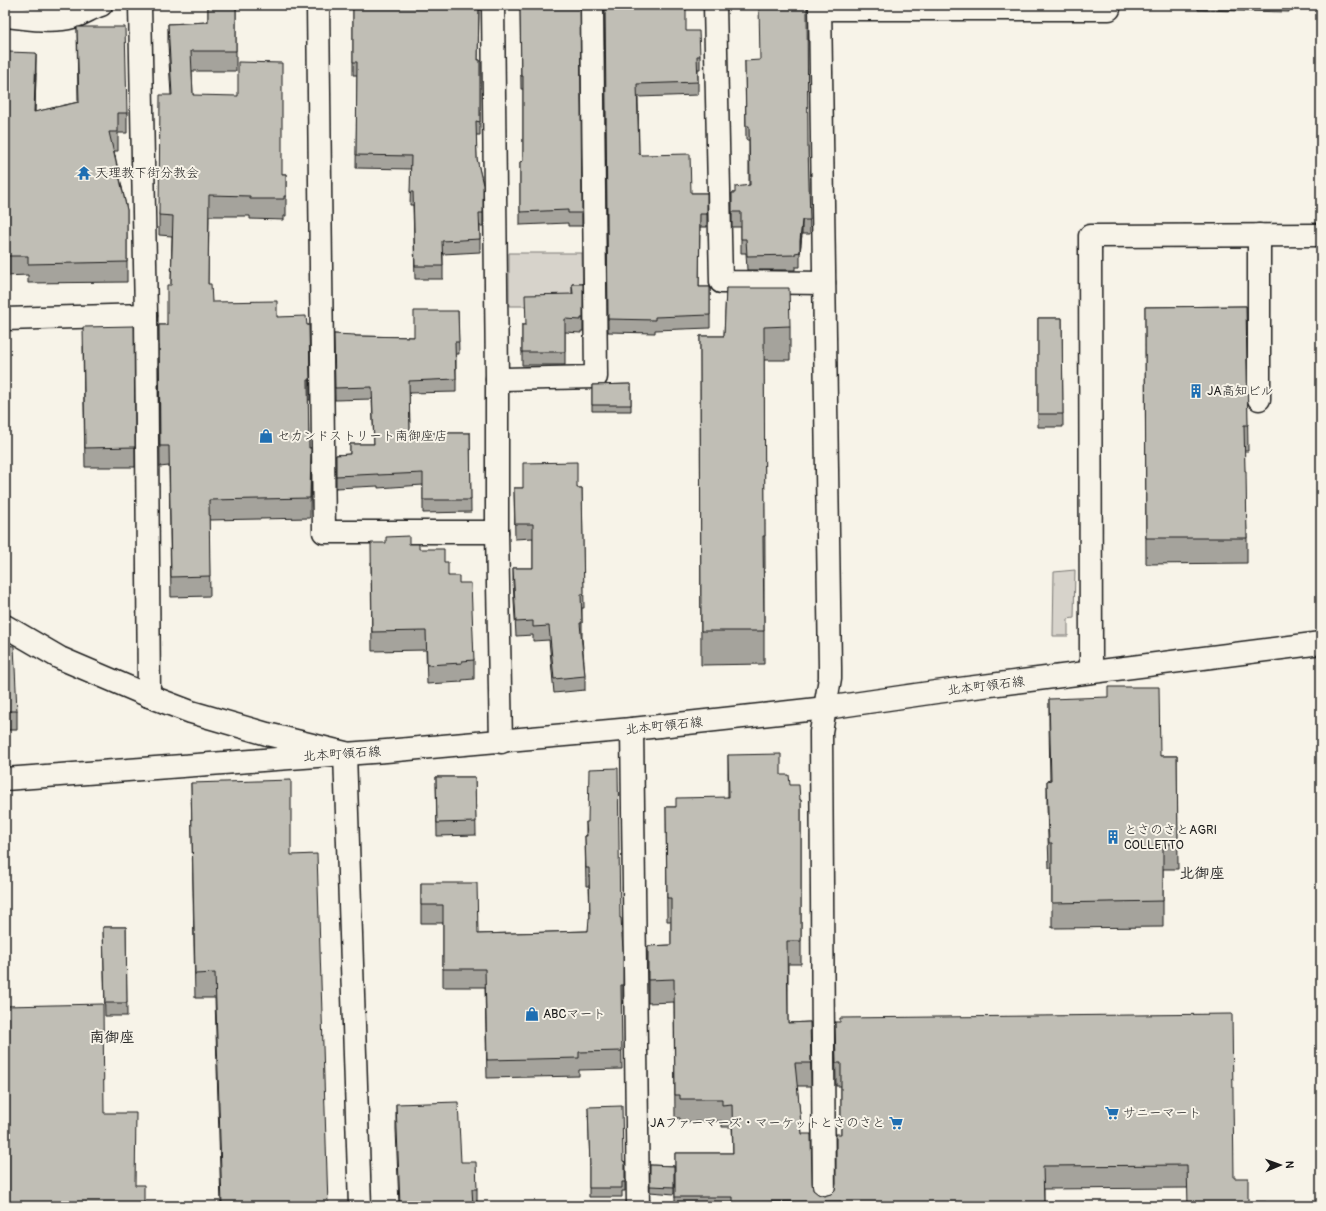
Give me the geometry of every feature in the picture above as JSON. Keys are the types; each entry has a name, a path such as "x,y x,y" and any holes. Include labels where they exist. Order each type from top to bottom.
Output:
{"street":[{"path":"140,5 146,315 149,696"},
{"path":"318,5 324,532 497,532"},
{"path":"493,5 500,742"},
{"path":"497,379 596,377 592,5"},
{"path":"715,5 721,282 824,283"},
{"path":"824,1206 821,732 826,708 830,668 820,7 1109,9 1109,5"},
{"path":"5,16 42,20 64,19 74,17 96,6"},
{"path":"1259,235 1259,399"},
{"path":"1091,672 1090,236 1321,235"},
{"path":"5,319 146,315"},
{"path":"5,626 60,658 149,696 191,712 345,753 360,1206"},
{"name":"北本町領石線","path":"5,779 500,742 632,729 826,708 1321,643"},
{"path":"632,729 638,1206"}],"shaded area":[{"path":"509,253 582,253 583,306 509,306"},
{"path":"1075,570 1074,618 1068,619 1068,636 1053,636 1054,572"}],"building":[{"path":"208,5 236,5 236,51 191,51 193,95 238,96 238,62 282,63 282,174 286,174 286,196 284,196 284,199 250,199 250,196 209,195 208,284 211,284 212,302 277,301 277,317 306,316 307,325 309,325 310,380 308,380 309,448 311,448 310,498 209,500 210,576 171,577 169,446 160,446 159,325 167,325 167,285 171,285 173,216 159,215 160,95 172,95 168,24 208,22"},
{"path":"353,5 479,5 478,60 480,60 480,122 476,121 477,159 483,185 483,213 479,213 480,239 442,241 443,266 415,266 413,192 410,192 411,156 356,155 357,62 353,62"},
{"path":"520,5 580,5 582,213 568,213 568,210 520,212 520,162 523,161 523,76 521,76"},
{"path":"605,5 686,5 686,31 699,31 700,56 697,56 698,82 637,84 639,154 690,154 691,193 707,193 707,214 700,214 699,287 710,287 710,315 655,317 655,320 608,319"},
{"path":"759,5 807,5 810,220 802,220 800,252 795,253 795,255 747,256 746,239 741,239 741,212 732,212 732,193 735,193 735,187 750,185 749,126 746,126 745,61 760,60"},
{"name":"天理教下街分教会","path":"77,27 125,27 127,113 118,113 118,132 109,132 127,210 127,262 28,264 28,256 5,256 5,43 8,43 8,52 36,53 34,112 79,102"},
{"path":"572,284 583,284 583,318 581,318 581,320 565,319 565,352 522,352 522,325 526,325 525,295 573,294"},
{"path":"726,288 789,288 790,326 764,327 764,631 701,631 700,336 724,336"},
{"name":"JA高知ビル","path":"1246,306 1248,425 1244,425 1247,538 1146,538 1145,307"},
{"path":"414,311 458,311 459,342 455,342 456,379 409,381 410,433 470,433 471,500 423,500 423,473 336,476 336,455 350,454 350,444 374,444 372,387 335,388 334,334 355,336 414,337"},
{"path":"1038,318 1062,318 1063,414 1038,414"},
{"path":"134,326 135,447 85,448 83,327"},
{"path":"631,384 631,405 592,405 592,385"},
{"path":"577,462 577,488 582,488 584,594 581,594 582,623 580,623 585,676 554,679 549,626 533,627 533,621 516,622 513,568 533,568 533,524 515,524 514,488 523,488 523,463"},
{"path":"409,536 409,544 419,544 419,549 444,549 444,562 448,562 448,576 459,576 459,583 471,583 474,660 462,661 462,663 427,665 426,631 372,632 371,543 386,543 386,537"},
{"path":"5,645 14,646 17,711 5,711"},
{"name":"とさのさとAGRI COLLETTO","path":"1108,687 1159,687 1160,756 1177,756 1178,844 1163,844 1163,901 1052,903 1052,843 1049,843 1047,781 1051,780 1049,699 1108,697"},
{"path":"781,754 781,775 789,775 790,785 799,785 801,800 801,941 787,941 788,1023 810,1022 811,1063 795,1063 802,1134 811,1134 813,1190 824,1196 831,1194 835,1190 836,1184 836,1134 841,1134 841,1063 836,1063 835,1022 840,1022 840,1018 1232,1014 1234,1178 1248,1178 1248,1202 1266,1202 1266,1206 1188,1206 1187,1165 1043,1166 1044,1206 841,1206 841,1201 733,1202 733,1197 675,1197 675,1153 733,1153 732,1104 722,1105 722,1099 680,1099 680,1095 675,1095 674,979 648,980 648,946 671,945 671,898 667,898 666,807 676,807 676,798 729,797 728,755"},
{"path":"618,768 620,918 623,951 623,985 621,985 622,1051 579,1052 579,1058 487,1060 485,969 443,969 443,905 421,905 421,883 477,883 478,934 588,931 590,918 589,868 586,868 585,836 587,836 586,822 588,822 589,769"},
{"path":"436,777 475,777 476,822 437,823"},
{"path":"291,780 291,855 317,854 328,1206 222,1206 215,973 195,974 191,783"},
{"path":"103,927 126,927 127,1003 105,1003"},
{"path":"103,1004 104,1113 136,1113 135,1185 144,1185 144,1206 5,1206 5,1006"},
{"path":"458,1102 461,1162 476,1162 477,1189 472,1189 473,1206 400,1206 396,1104"},
{"path":"622,1106 625,1182 622,1182 622,1188 589,1188 590,1166 588,1107"},
{"path":"650,1165 674,1166 674,1187 650,1186"}],"place":[{"name":"天理教下街分教会","path":"84,173"},
{"name":"JA高知ビル","path":"1196,391"},
{"name":"セカンドストリート南御座店","path":"266,436"},
{"name":"とさのさとAGRI COLLETTO","path":"1113,837"},
{"name":"ABCマート","path":"532,1014"},
{"name":"サニーマート","path":"1112,1113"},
{"name":"JAファーマーズ・マーケットとさのさと","path":"896,1123"}],"district":[{"name":"北御座","path":"1202,873"},
{"name":"南御座","path":"112,1037"}]}
